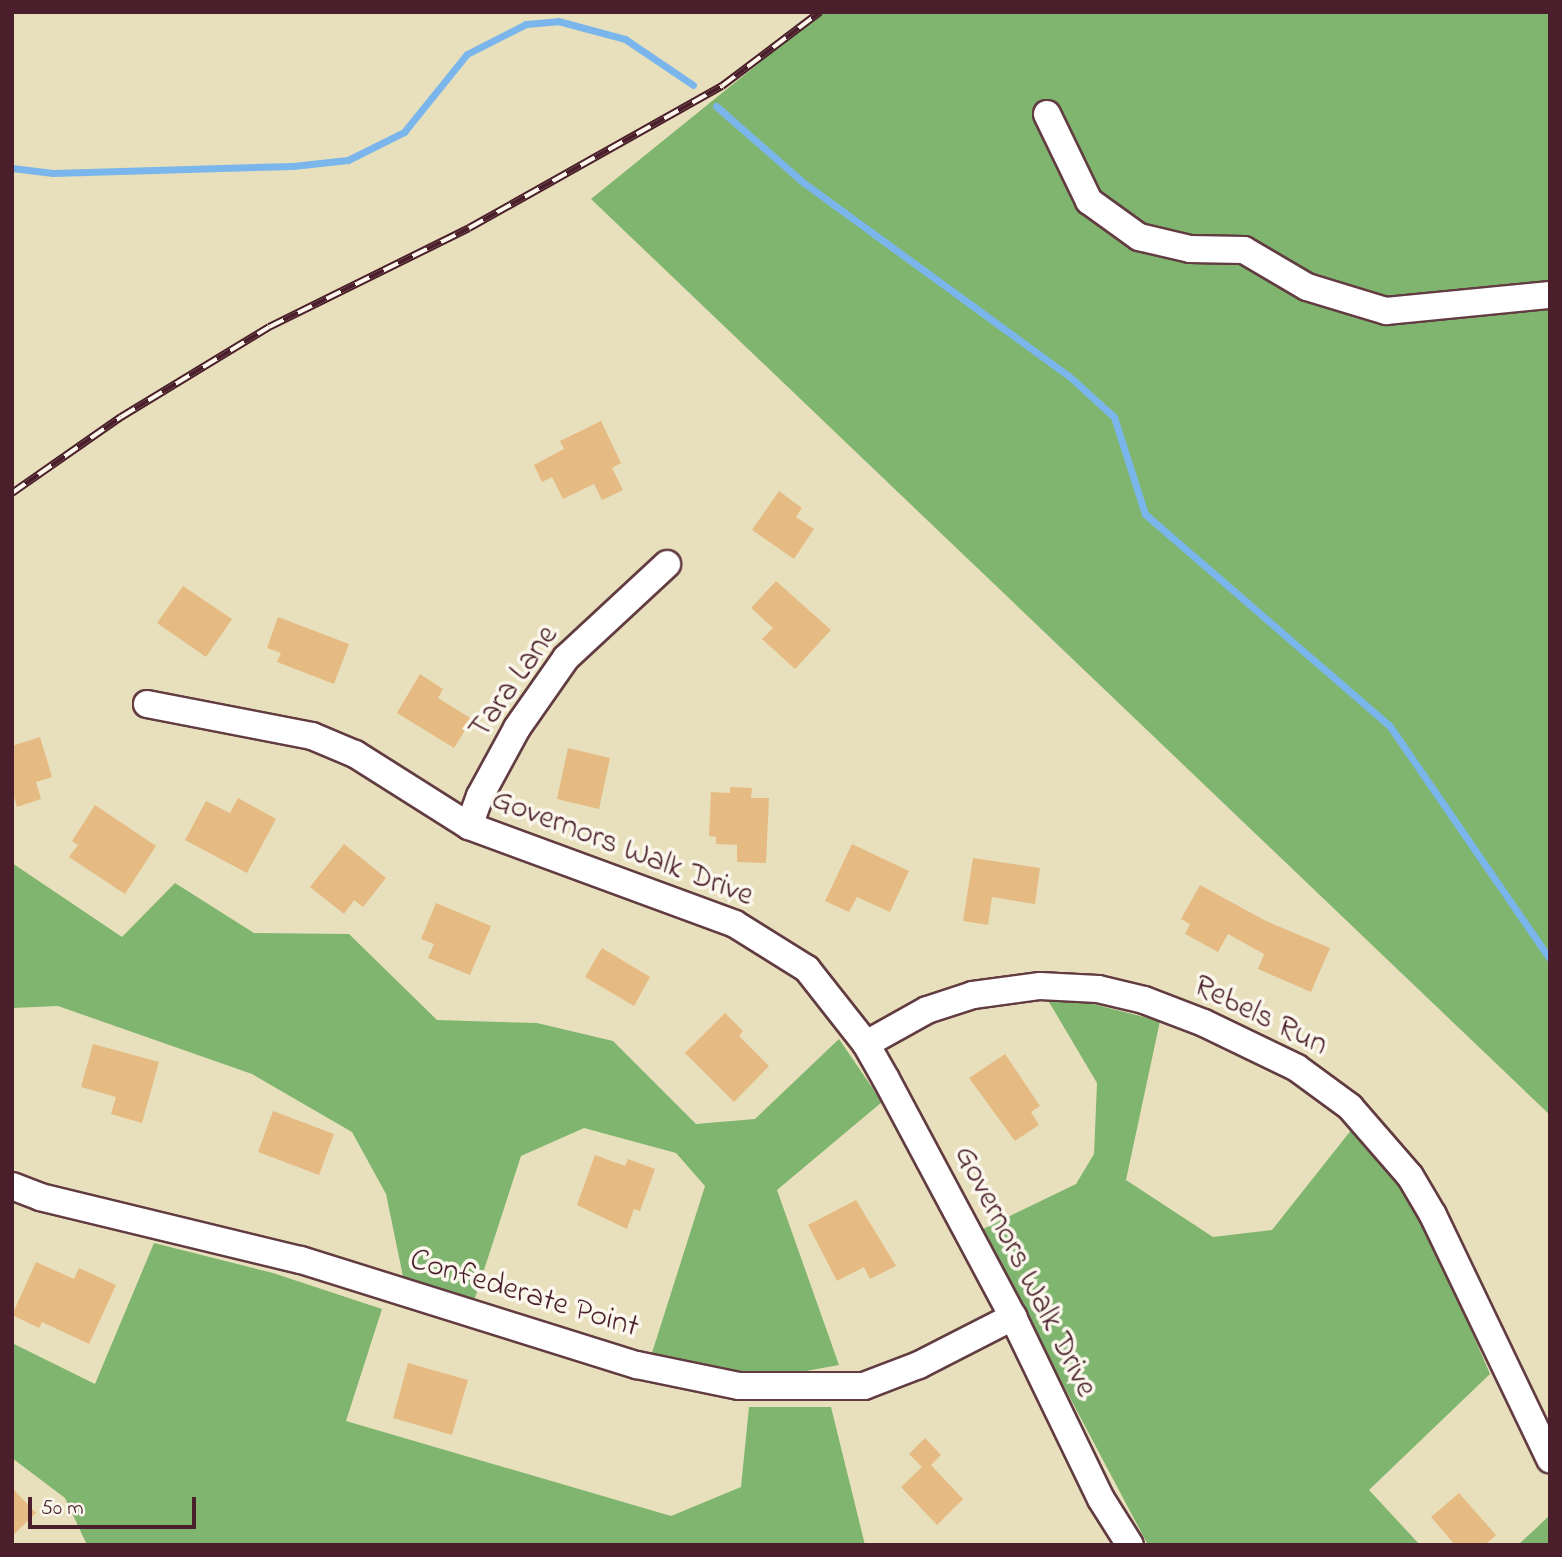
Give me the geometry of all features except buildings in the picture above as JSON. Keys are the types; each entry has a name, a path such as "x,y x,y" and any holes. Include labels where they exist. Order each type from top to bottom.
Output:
{"street":[{"path":"1047,114 1089,201 1139,237 1190,249 1244,250 1307,287 1386,311 1550,295"},
{"name":"Tara Lane","path":"469,826 480,796 517,728 566,658 667,564"},
{"name":"Governors Walk Drive","path":"147,704 312,736 355,754 469,826 735,923 807,968 866,1044 1013,1317 1101,1499 1130,1545"},
{"name":"Rebels Run","path":"866,1044 927,1010 972,995 1040,986 1098,989 1168,1009 1297,1068 1350,1107 1410,1177 1433,1214 1550,1459"},
{"name":"Confederate Point","path":"12,1186 40,1197 301,1260 637,1365 739,1386 864,1386 919,1365 1013,1317"}],"green space":[{"path":"822,12 1550,12 1550,1115 591,199"},
{"path":"12,863 122,937 175,883 254,933 349,934 437,1020 537,1023 613,1041 696,1124 755,1119 839,1039 882,1102 777,1190 839,1365 784,1375 734,1376 651,1356 705,1186 676,1153 584,1128 521,1156 473,1304 405,1286 386,1194 352,1132 252,1074 58,1006 12,1008"},
{"path":"1049,1002 1085,1002 1160,1021 1126,1180 1213,1237 1272,1230 1352,1129 1397,1180 1433,1241 1490,1374 1369,1490 1420,1545 1148,1545 981,1230 1076,1184 1094,1154 1097,1083"},
{"path":"154,1243 273,1273 382,1309 346,1421 671,1516 741,1487 749,1407 831,1407 865,1545 87,1545 65,1498 12,1458 12,1343 95,1384"},
{"path":"1550,1515 1550,1545 1518,1545"}],"waterway":[{"path":"12,168 53,173 293,166 348,160 404,132 467,54 526,24 558,21 625,39 693,85"},
{"path":"716,106 804,183 1069,376 1114,417 1145,514 1389,725 1550,959"}],"railway":[{"path":"12,493 121,417 269,327 469,228 722,86 820,12"}]}
